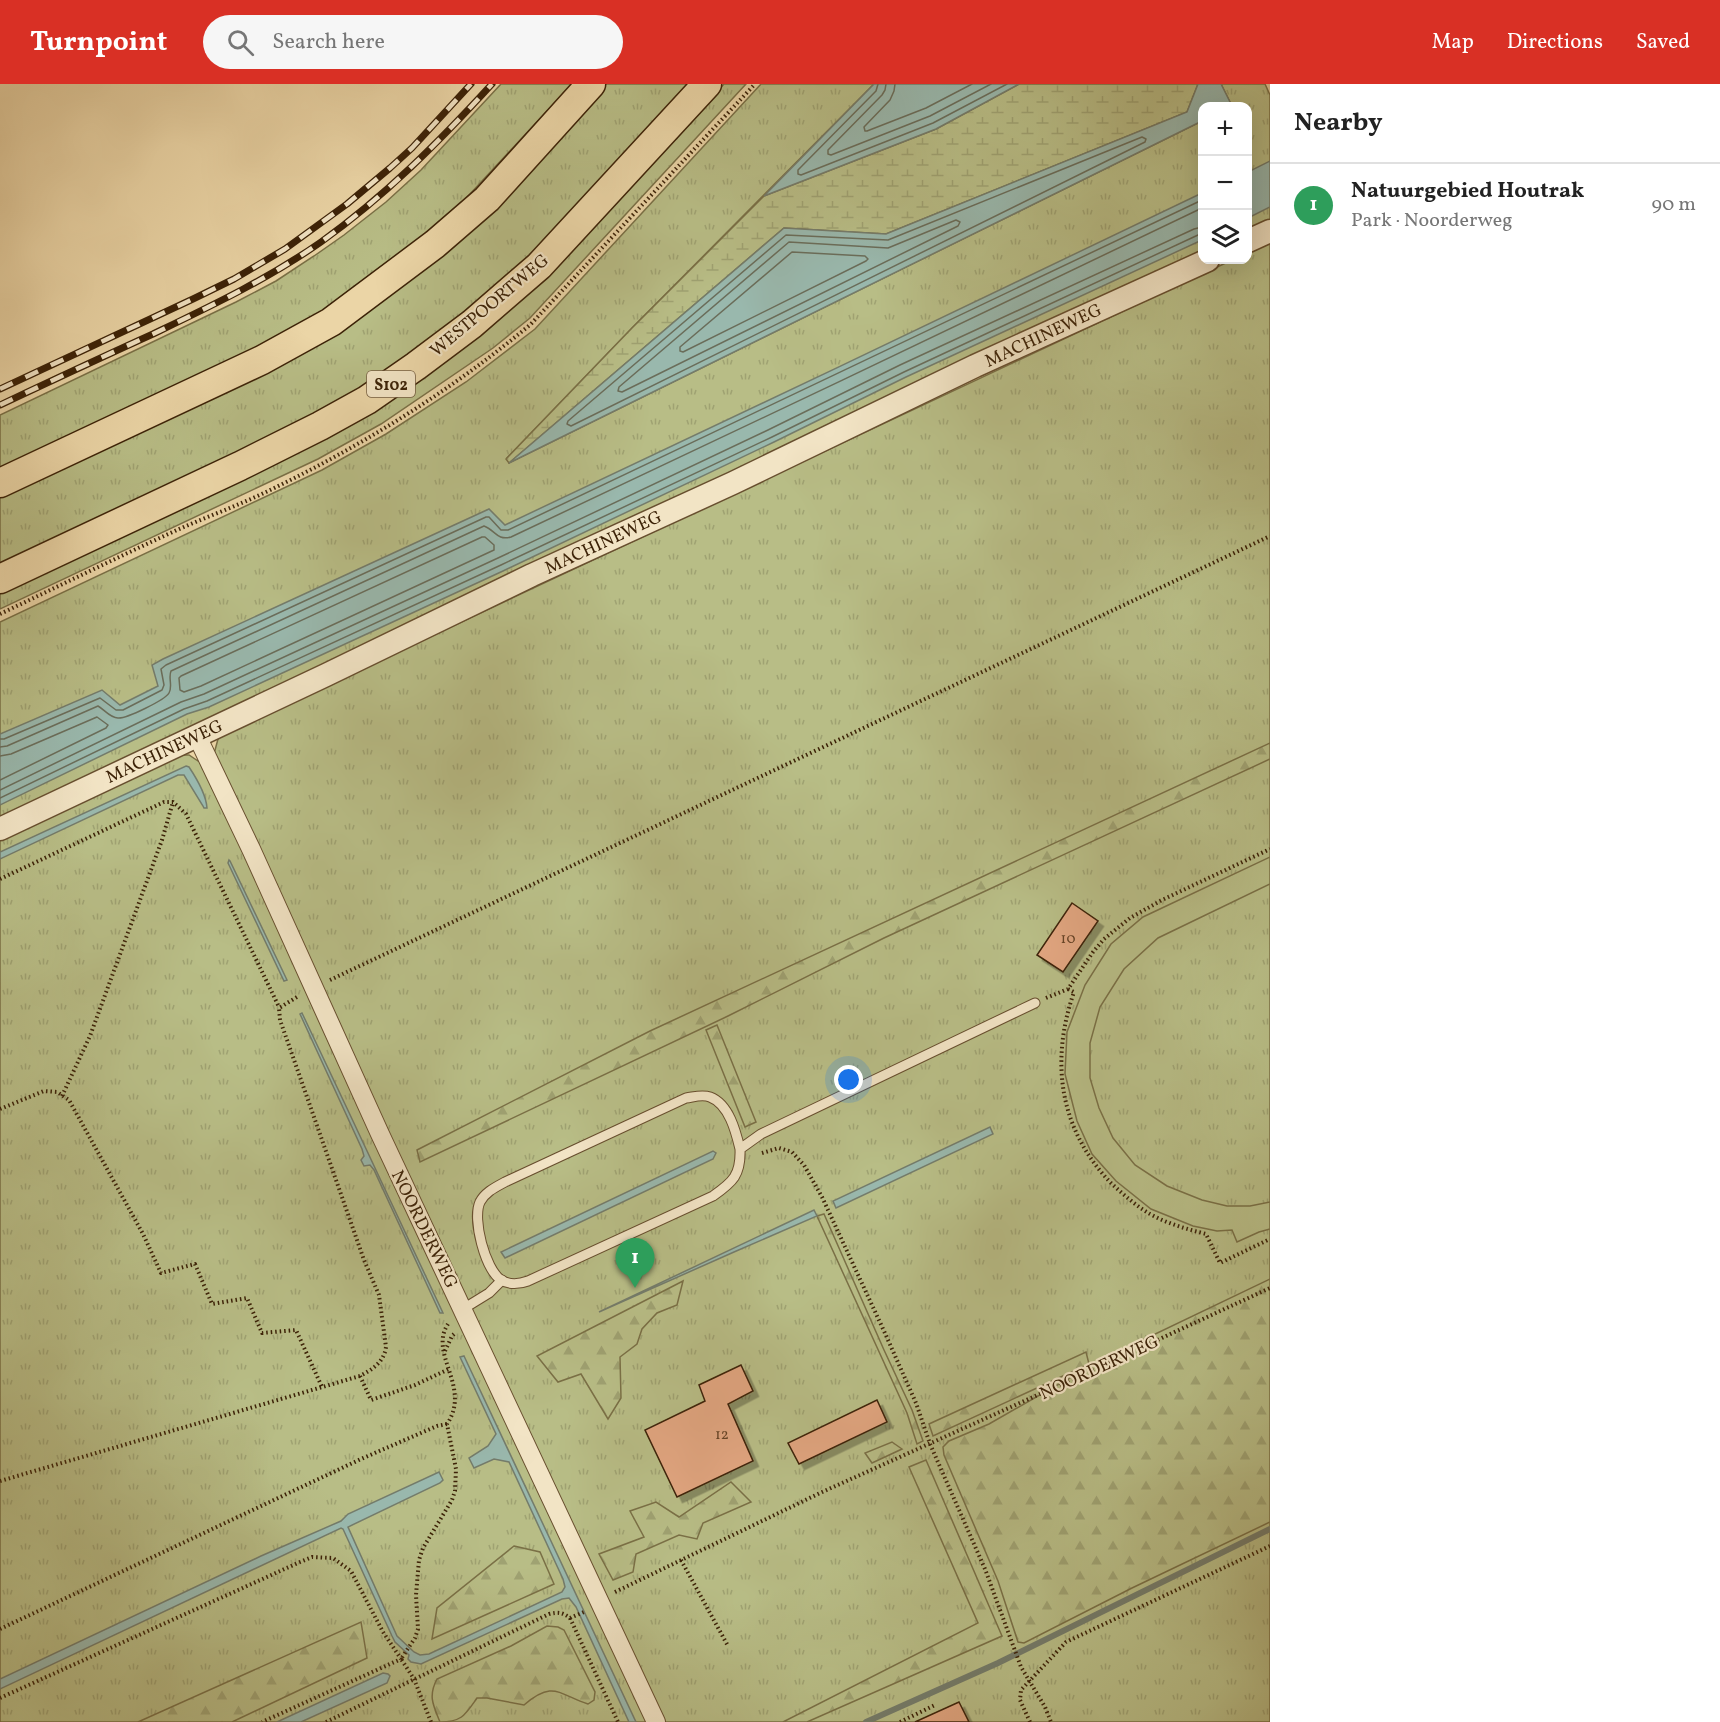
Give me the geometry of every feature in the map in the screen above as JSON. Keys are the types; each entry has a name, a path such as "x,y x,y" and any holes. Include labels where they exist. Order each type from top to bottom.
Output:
{"main road":[{"path":"0,483 262,360 331,322 435,244 486,199 591,84"},
{"name":"WESTPOORTWEG","path":"0,579 320,426 367,400 416,366 471,324 539,266 707,84"}],"street":[{"path":"1252,239 1270,231"},
{"name":"MACHINEWEG","path":"0,829 532,575 733,483 975,366 1199,264"},
{"name":"NOORDERWEG","path":"197,736 251,849 384,1144 656,1722"}],"lane":[{"path":"740,1154 751,1139 766,1131 1035,1003"},
{"path":"709,1097 717,1101 734,1128 740,1154 737,1174 731,1182 713,1196 539,1277 521,1283 509,1283 502,1280 495,1274 478,1228 479,1204 491,1190 686,1098 709,1097"},
{"path":"463,1308 489,1293 502,1280"}],"path":[{"path":"279,1008 314,988 1270,536"},
{"path":"0,879 164,802 173,802 186,814 279,1008 280,1020 364,1260 379,1295 386,1347 381,1361 360,1376 0,1481"},
{"path":"62,1096 94,1026 147,883 173,802"},
{"path":"1035,1003 1068,989 1104,939 1130,918 1162,900 1270,849"},
{"path":"1068,989 1074,992 1061,1048 1063,1084 1076,1131 1092,1161 1119,1190 1149,1214 1166,1222 1206,1234 1220,1263 1270,1239"},
{"path":"0,1109 44,1091 57,1092 69,1100 143,1234 160,1273 195,1264 212,1304 246,1298 262,1333 296,1330 322,1387"},
{"path":"740,1154 779,1148 792,1152 804,1165 822,1197 916,1403 929,1445 985,1569 1014,1651 1051,1722"},
{"name":"NOORDERWEG","path":"598,1599 820,1493 1270,1288"},
{"path":"262,1722 402,1658 415,1638 418,1629 416,1595 419,1560 423,1548 452,1500 457,1480 447,1424 456,1406 455,1392 446,1360 443,1335 446,1326 463,1308"},
{"path":"360,1376 371,1400 415,1385 449,1369"},
{"path":"0,1629 361,1459 437,1426 447,1424"},
{"path":"1030,1722 1020,1700 1021,1690 1066,1642 1270,1546"},
{"path":"0,1698 312,1557 333,1558 351,1571 383,1632 414,1679 430,1722"},
{"path":"681,1560 728,1646"},
{"path":"326,1722 549,1614 558,1612 570,1618 618,1722"},
{"path":"570,1618 577,1615"},
{"path":"900,1722 934,1705"}],"green space":[{"path":"501,84 572,84 457,208 327,315 0,475 0,415 236,302 276,281 314,256 386,202 421,170"},
{"path":"606,84 694,84 519,270 416,355 297,426 0,566 0,494 236,383 527,170"},
{"path":"724,84 746,84 530,318 493,348 381,424 318,459 0,609 0,590 486,330 545,278"},
{"path":"761,84 874,84 632,328 507,458 509,463 1198,123 1198,256 0,821 0,622 322,470 386,434 466,382 535,329"},
{"path":"1019,84 1198,84 1187,112 886,234 784,228 509,463 506,459 764,196 936,129"},
{"path":"1221,84 1265,84 1270,95 1270,222 1252,230 1252,102 1230,102"},
{"path":"1270,241 1270,1722 0,1722 0,839 179,755 189,755 198,761 214,754 218,739 227,732 1223,264 1252,264 1252,250"},
{"path":"1270,743 1270,759 884,938 728,1016 420,1162 417,1150 650,1031"},
{"path":"1270,857 1270,884 1158,938 1124,969 1100,1007 1090,1043 1090,1078 1099,1108 1113,1138 1135,1165 1167,1186 1202,1200 1227,1206 1250,1206 1270,1202 1270,1229 1237,1242 1232,1230 1217,1231 1193,1226 1151,1209 1116,1181 1092,1154 1077,1121 1065,1074 1067,1032 1085,985 1111,944 1143,917"},
{"path":"717,1025 756,1122 745,1127 706,1030"},
{"path":"824,1214 912,1410 923,1441 917,1444 907,1413 817,1216"},
{"path":"1270,1279 1270,1522 1024,1643 1018,1642 998,1581 944,1455 943,1447 949,1441 989,1424 1101,1360"},
{"path":"683,1281 677,1305 657,1313 642,1329 637,1344 620,1357 621,1398 608,1419 581,1374 558,1382 537,1356"},
{"path":"1086,1352 1089,1364 933,1436 929,1424"},
{"path":"892,1442 902,1449 872,1463 865,1453"},
{"path":"926,1460 1002,1636 807,1722 783,1722 978,1623 909,1467"},
{"path":"731,1482 751,1502 703,1523 697,1539 679,1535 636,1554 633,1572 613,1580 599,1554 644,1537 630,1511 656,1502 679,1517"},
{"path":"514,1546 540,1552 554,1584 432,1639 437,1608"},
{"path":"361,1622 367,1658 232,1722 138,1722"},
{"path":"547,1626 564,1630 595,1692 594,1700 588,1704 556,1691 542,1693 524,1705 477,1698 458,1719 440,1722 432,1696 437,1679 511,1646"}],"water":[{"path":"874,84 1019,84 936,129 764,196"},
{"path":"1198,84 1221,84 1230,102 1198,102 1198,123 509,463 784,228 886,234 1187,112"},
{"path":"1270,161 1270,207 1252,216 1252,210 1252,170"},
{"path":"1198,195 1198,242 906,377 503,571 209,707 187,714 0,805 0,734 102,690 120,705 158,686 152,665 163,659 489,509 505,525"},
{"path":"186,766 189,767 201,787 207,808 204,808 184,775 178,775 0,859 0,852"},
{"path":"229,860 287,980 284,981 228,863"},
{"path":"302,1013 443,1313 440,1313 374,1170 370,1165 364,1166 361,1160 364,1156 362,1149 300,1014"},
{"path":"990,1127 993,1134 836,1208 833,1201"},
{"path":"713,1151 716,1153 713,1159 505,1258 501,1252"},
{"path":"814,1210 817,1216 599,1312"},
{"path":"464,1356 636,1722 629,1722 576,1607 569,1598 562,1599 421,1664 411,1662 408,1659 409,1655 395,1642 341,1528 0,1689 0,1679 261,1556 341,1521 348,1514 439,1472 443,1480 440,1483 348,1527 397,1636 414,1652 420,1655 429,1654 562,1592 565,1587 563,1579 509,1462 494,1459 474,1468 469,1458 488,1446 496,1434 460,1357"},
{"path":"383,1673 390,1676 387,1683 301,1722 277,1722"}],"building":[{"path":"1072,903 1098,921 1063,972 1037,955"},
{"path":"741,1365 753,1391 728,1404 753,1461 677,1497 645,1430 705,1401 699,1385"},
{"path":"877,1400 887,1422 799,1464 788,1443"},
{"path":"959,1702 969,1722 915,1722"}],"waterway":[{"path":"866,1722 998,1663 1270,1529"}],"railway":[{"path":"0,389 234,279 285,249 347,204 390,168 412,148 471,84"},
{"path":"0,405 196,313 260,280 321,242 389,187 452,127 492,84"}],"place":[{"name":"Natuurgebied Houtrak","path":"635,1288"}]}
